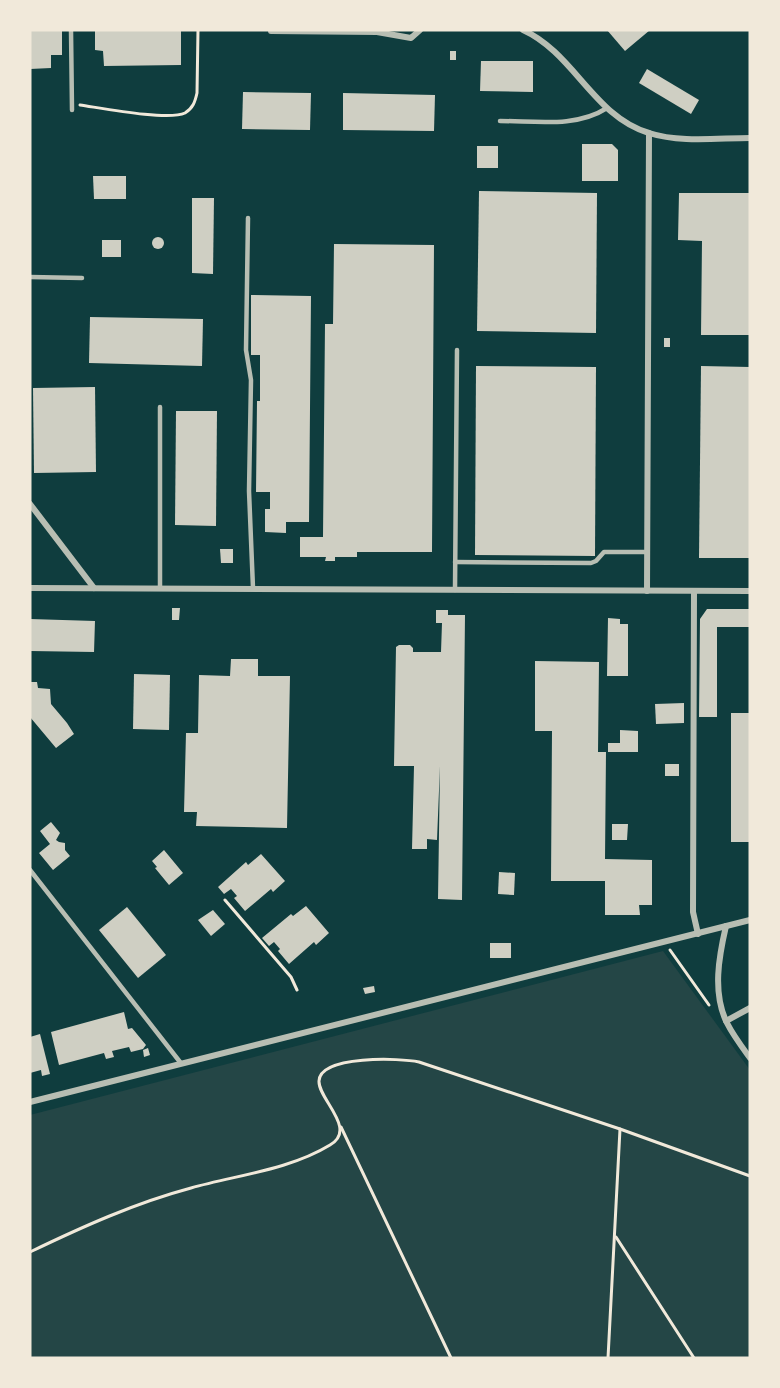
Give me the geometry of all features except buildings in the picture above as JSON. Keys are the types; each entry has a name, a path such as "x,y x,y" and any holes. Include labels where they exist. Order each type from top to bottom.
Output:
{"street":[{"path":"271,31 377,32 411,38 420,30"},
{"path":"523,30 554,50 624,122 649,134 677,138 750,138"},
{"path":"647,591 649,134"},
{"path":"30,504 94,588"},
{"path":"30,588 750,591"},
{"path":"694,591 693,912 698,933"},
{"path":"30,1102 180,1062 750,920"},
{"path":"726,926 719,959 721,1004 726,1021 750,1058"},
{"path":"726,1021 750,1008"}],"lane":[{"path":"71,30 72,107"},
{"path":"500,121 577,121 608,108"},
{"path":"248,218 246,350 251,380 249,492 253,588"},
{"path":"30,277 82,278"},
{"path":"455,590 457,350"},
{"path":"160,407 160,588"},
{"path":"455,562 591,563 604,552 647,552"},
{"path":"30,870 180,1062"}],"path":[{"path":"72,107 166,116 184,113 195,103 197,93 198,30"},
{"path":"225,900 291,977 297,990"},
{"path":"664,942 707,1003 726,1021"},
{"path":"451,1358 335,1111 320,1088 322,1071 328,1067 348,1062 397,1059 419,1062 620,1129 750,1176"},
{"path":"30,1252 98,1220 191,1188 291,1163 331,1145 338,1135 339,1123"},
{"path":"609,1358 620,1129"},
{"path":"615,1235 694,1358"}],"shaded area":[{"path":"663,951 750,1070 750,1358 30,1358 30,1115"}]}
